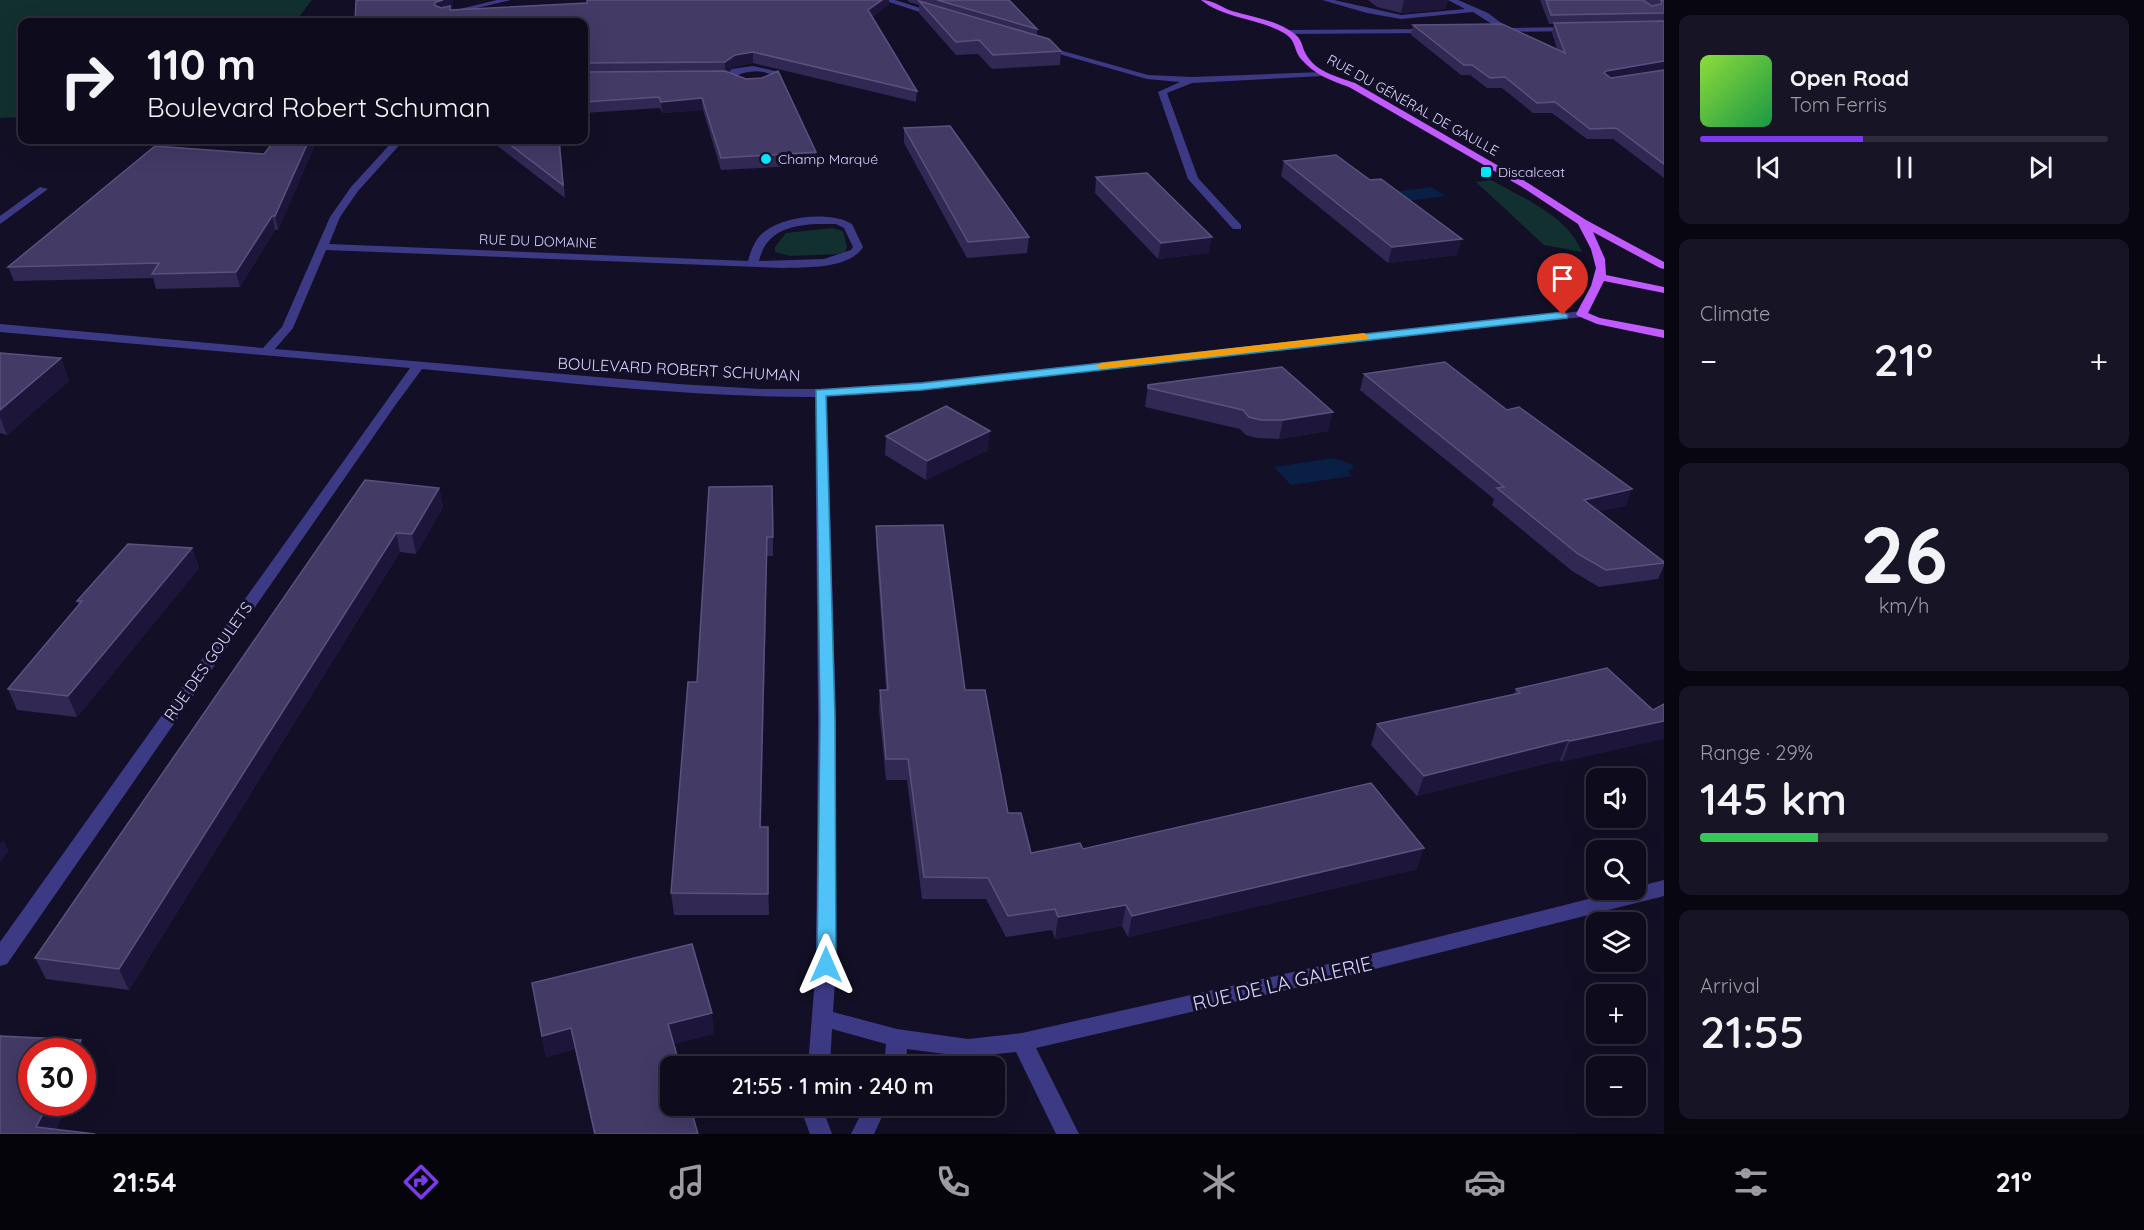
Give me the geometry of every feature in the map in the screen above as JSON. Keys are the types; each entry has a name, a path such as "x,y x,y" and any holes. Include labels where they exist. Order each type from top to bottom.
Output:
{"main road":[{"path":"1205,0 1227,12 1264,21 1288,32"},
{"name":"RUE DU GÉNÉRAL DE GAULLE","path":"1288,32 1300,44 1303,56 1322,74 1352,85 1525,184 1582,222 1664,266"},
{"name":"RUE DU GÉNÉRAL DE GAULLE","path":"1582,222 1602,257 1601,277"},
{"path":"1664,290 1601,277 1582,314 1597,321 1664,334"}],"street":[{"path":"442,14 507,0"},
{"path":"887,0 944,17"},
{"path":"1326,0 1401,17 1474,10"},
{"path":"1452,0 1474,10 1506,30"},
{"path":"1489,30 1585,29"},
{"path":"1288,32 1435,31"},
{"path":"1034,44 1147,77 1192,80 1322,74"},
{"path":"703,77 731,80 735,71 753,68 770,70 777,76 770,82 752,85"},
{"path":"1192,80 1162,92 1193,179 1237,227"},
{"path":"265,353 287,328 335,217 354,189 395,144"},
{"path":"0,221 43,189"},
{"name":"RUE DU DOMAINE","path":"322,247 753,263 836,261 855,252 858,247 846,224 826,221 795,223 772,230 758,247 753,263"},
{"name":"BOULEVARD ROBERT SCHUMAN","path":"0,328 678,388 761,393 820,393 922,387 1582,314"},
{"name":"RUE DES GOULETS","path":"0,958 418,366"},
{"path":"820,393 828,720 826,965 820,1056"},
{"name":"RUE DE LA GALERIE","path":"824,1018 897,1038 968,1048 1022,1042 1355,966 1664,888"},
{"path":"896,1056 897,1038"},
{"path":"1022,1042 1068,1134"},
{"path":"814,1116 821,1134"},
{"path":"862,1134 871,1116"}],"green space":[{"path":"0,0 312,0 298,18 18,18 18,117 0,118"},
{"path":"1491,180 1530,201 1555,218 1575,239 1582,252 1544,245 1476,182"},
{"path":"832,228 843,231 847,247 845,252 790,256 775,252 775,247 786,233"}],"water":[{"path":"1431,187 1446,196 1399,202 1385,193"},
{"path":"1334,458 1353,465 1353,469 1348,471 1352,476 1291,485 1274,467"}],"building":[{"path":"443,0 434,5 441,8 450,6 450,10 587,3 587,0 882,0 868,10 917,91 753,52 735,55 725,62 588,63 588,18 355,18 356,1"},
{"path":"937,0 1009,0 1037,29"},
{"path":"1546,0 1643,0 1652,6 1661,4 1660,0 1664,0 1664,13 1551,15"},
{"path":"919,1 1049,39 1061,51 993,55 979,40 956,42"},
{"path":"1664,21 1664,61 1604,73 1611,78 1664,70 1664,164 1616,128 1590,129 1555,102 1537,103 1505,77 1490,78 1472,65 1464,65 1413,25 1502,24 1565,53 1554,23"},
{"path":"725,71 746,79 762,78 778,71 816,152 721,158 702,98 661,102 659,97 588,102 588,72"},
{"path":"950,126 1029,237 968,242 904,128"},
{"path":"272,144 307,144 275,216 272,216 236,272 152,274 159,263 8,267 155,146 264,154"},
{"path":"509,144 559,144 563,185"},
{"path":"1336,155 1370,180 1381,179 1462,239 1392,247 1284,161"},
{"path":"1147,173 1212,237 1161,243 1096,177"},
{"path":"0,353 61,358 0,410"},
{"path":"1445,362 1507,410 1519,407 1632,489 1584,500 1664,563 1606,570 1578,554 1497,488 1504,487 1364,374"},
{"path":"1282,367 1333,412 1283,420 1261,420 1249,417 1243,410 1148,388 1148,385"},
{"path":"946,406 990,431 927,461 886,436"},
{"path":"365,480 439,488 412,534 396,533 119,969 35,958"},
{"path":"772,486 773,537 767,537 760,827 768,827 768,894 671,893 688,682 697,682 709,487"},
{"path":"943,525 965,690 985,690 1008,813 1021,813 1031,853 1080,843 1083,849 1371,783 1424,848 1132,916 1126,905 1058,917 1055,909 1008,916 988,878 924,877 908,759 886,759 880,690 888,690 876,526"},
{"path":"128,544 192,548 68,696 8,689 82,601 77,601"},
{"path":"1607,668 1653,710 1664,704 1664,721 1568,740 1424,776 1377,724 1520,693 1516,689"},
{"path":"692,944 712,1013 668,1024 677,1056 660,1056 660,1116 693,1116 698,1134 595,1134 571,1028 542,1036 532,983"},
{"path":"0,1036 40,1038 18,1038 18,1116 42,1116 36,1127 95,1134 0,1134"}],"slow traffic":[{"path":"1101,366 1364,337"}],"place":[{"name":"Champ Marqué","path":"766,159"},
{"name":"Discalceat","path":"1486,172"}],"route":[{"path":"826,965 828,720 820,393 922,387 1563,315"}]}
